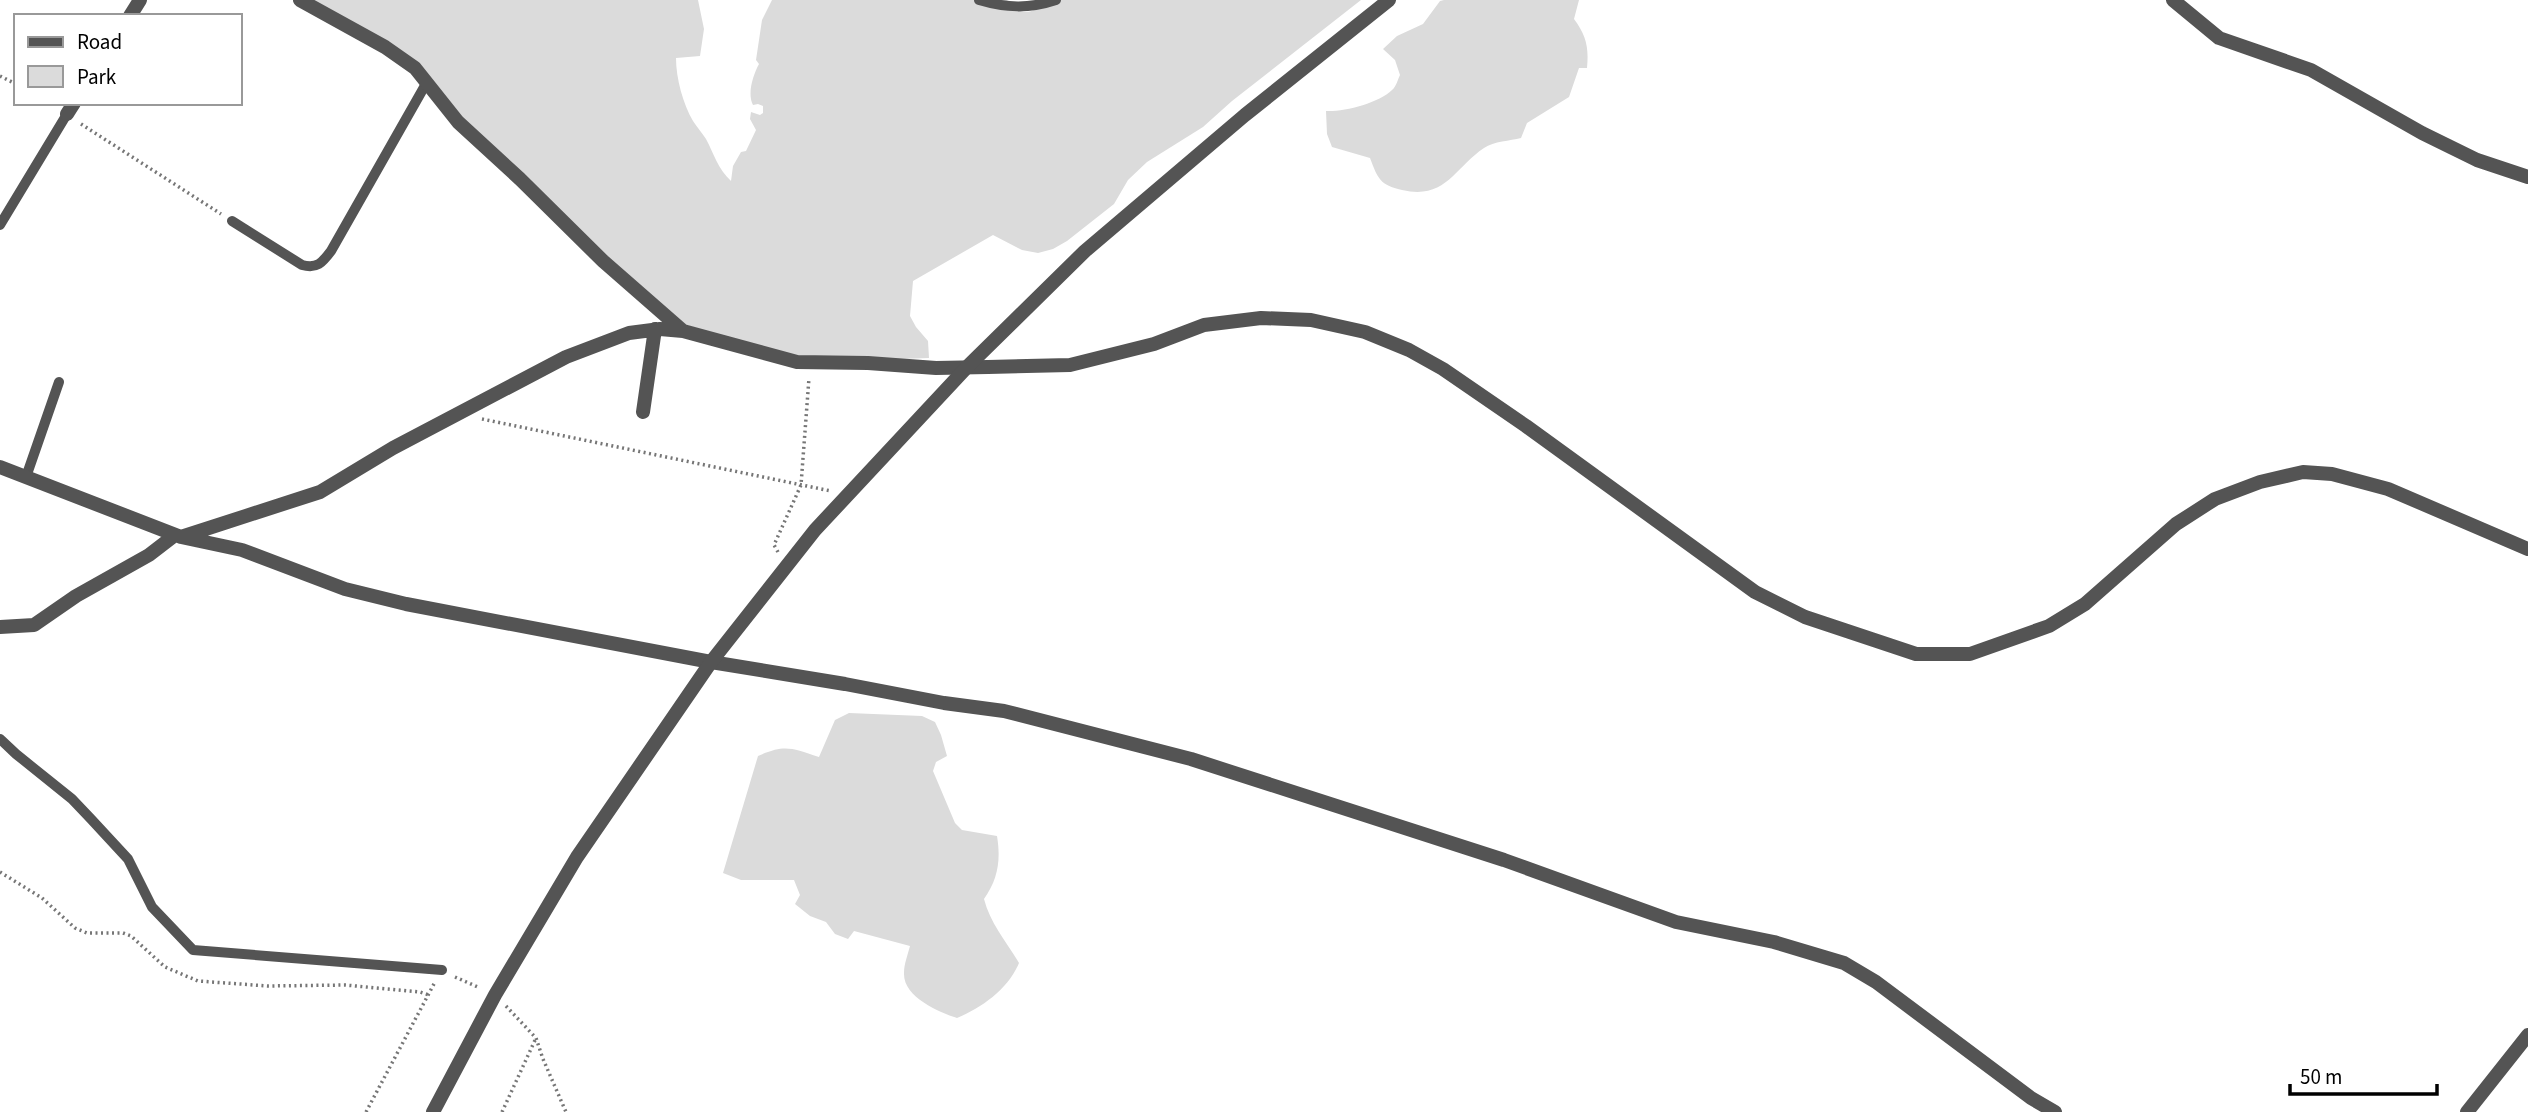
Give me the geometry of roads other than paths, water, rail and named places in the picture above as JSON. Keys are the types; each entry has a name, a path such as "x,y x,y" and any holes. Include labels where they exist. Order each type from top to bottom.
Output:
{"street":[{"path":"300,0 404,60 427,82 458,122 603,261 683,331"},
{"path":"433,1112 495,995 577,857 711,662 845,499 968,366 1085,251 1245,115 1389,0"},
{"path":"2173,0 2219,38 2311,70 2433,139 2477,160 2528,177"},
{"path":"0,627 34,625 76,596 178,536 320,492 393,448 566,357 629,333 655,329 683,331 797,362 936,368 1070,365 1154,344 1204,325 1261,318 1311,320 1365,332 1409,350 1443,369 1755,592 1805,617 1916,654 1970,654 2049,626 2085,604 2176,524 2215,499 2260,482 2303,472 2332,474 2388,489 2528,549"},
{"path":"643,412 655,329"},
{"path":"0,467 178,536 242,550 345,589 711,662 1004,711 1191,759 1504,860 1676,922 1774,942 1844,963 1876,982 2031,1098 2056,1112"},
{"path":"2467,1112 2528,1035"}],"lane":[{"path":"979,0 1031,8 1056,0"},
{"path":"232,221 302,265 319,265 331,251 427,82"},
{"path":"0,225 71,109"},
{"path":"26,477 59,382"},
{"path":"0,739 72,799 128,859 152,907 193,950 442,970"}]}
